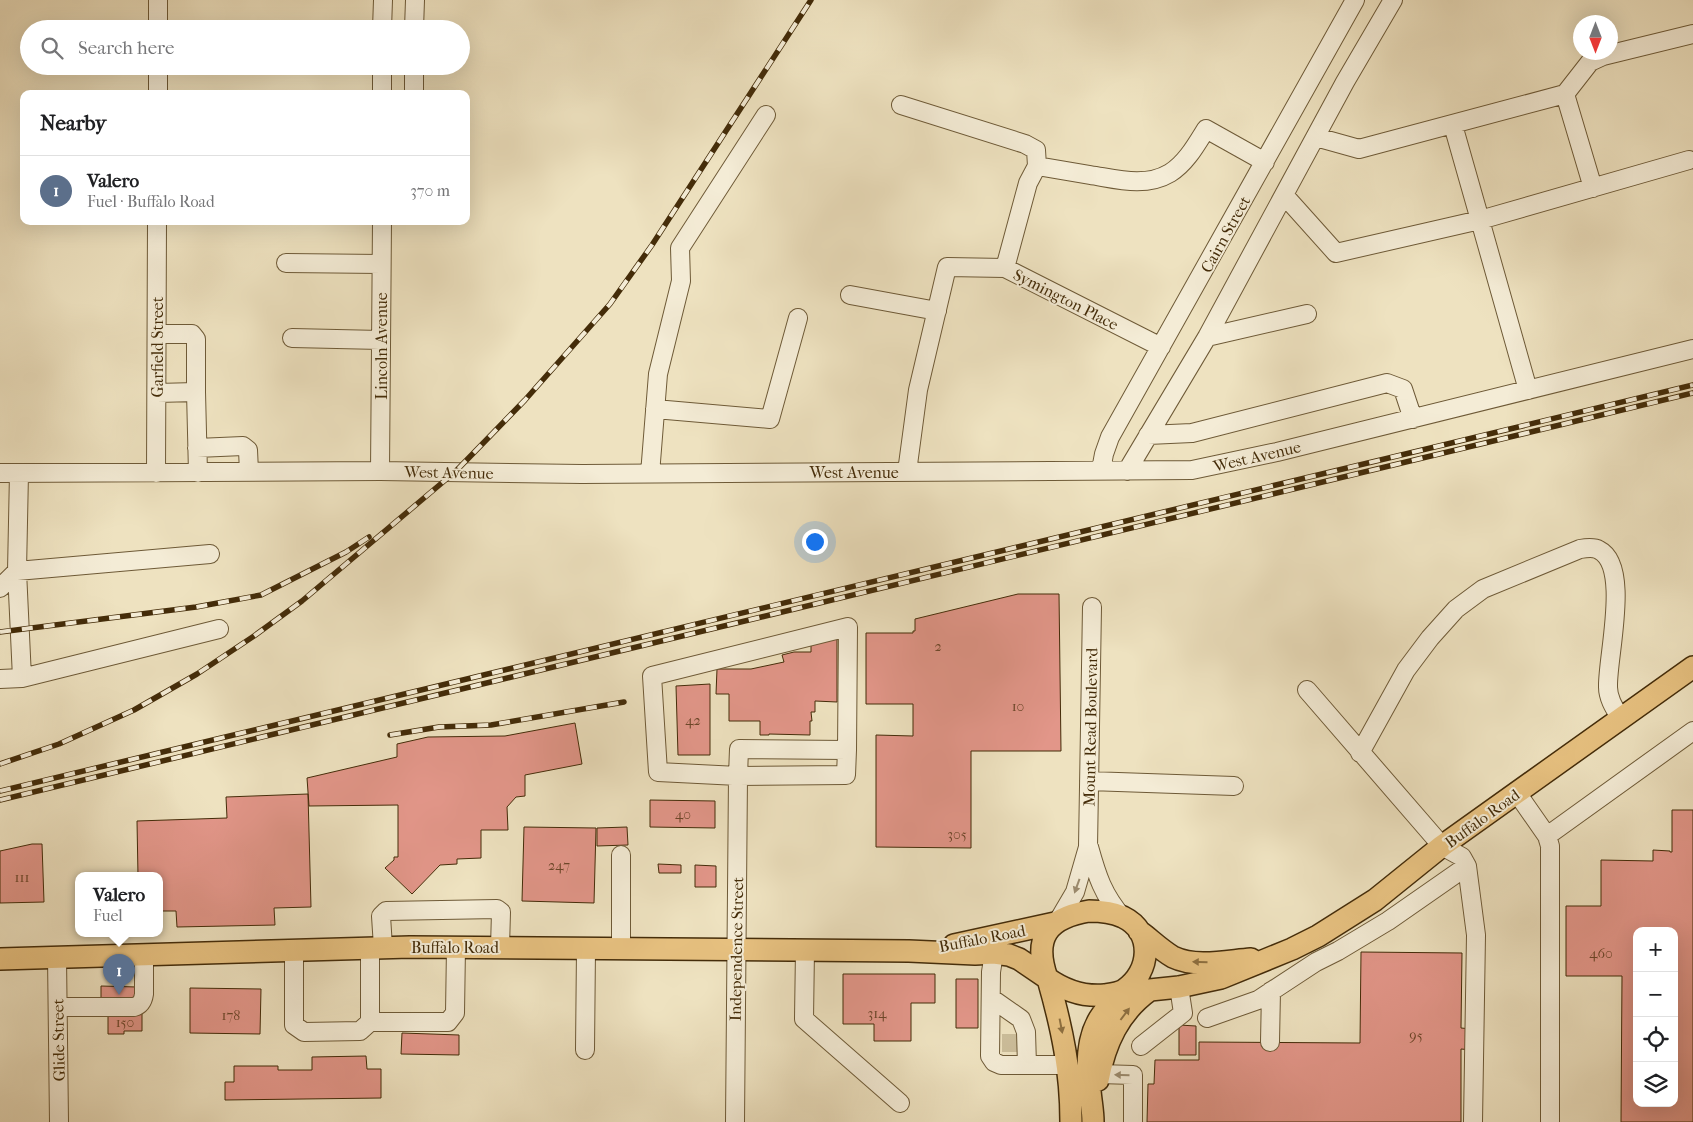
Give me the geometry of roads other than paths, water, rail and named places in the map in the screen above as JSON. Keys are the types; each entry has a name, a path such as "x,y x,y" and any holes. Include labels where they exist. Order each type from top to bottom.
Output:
{"main road":[{"name":"Buffalo Road","path":"1123,990 1179,987 1221,978 1304,943 1341,923 1384,893 1442,846 1693,667"},
{"path":"1070,1122 1068,1065 1058,1012 1041,957 1041,948 1044,939 1056,922 1068,916 1089,911 1111,913 1131,924 1144,941 1146,949 1143,967 1132,983 1123,990 1097,1022 1090,1044 1090,1091 1093,1115"},
{"name":"Buffalo Road","path":"910,951 998,936 1056,922"},
{"name":"Buffalo Road","path":"1131,924 1171,956 1186,961 1204,963 1266,958"},
{"name":"Buffalo Road","path":"0,959 376,947 910,951 1009,955 1019,959 1048,979"},
{"path":"1048,979 1071,991 1088,996 1112,994 1123,990"},
{"path":"1093,1115 1105,1049 1116,1027 1135,1002 1150,990"}],"street":[{"path":"158,0 158,20"},
{"path":"382,20 383,0"},
{"path":"414,20 415,0"},
{"name":"Cairn Street","path":"1101,470 1110,437 1355,0"},
{"path":"1127,471 1207,337 1345,82 1393,0"},
{"path":"1316,136 1359,149 1453,125 1565,94 1590,62 1603,56 1693,34"},
{"path":"158,75 158,90"},
{"path":"382,75 382,90"},
{"path":"414,75 414,90"},
{"path":"1565,94 1593,188"},
{"path":"901,105 1024,144 1036,150 1037,166 1126,180 1148,181 1169,174 1192,151 1206,129 1265,162"},
{"path":"650,474 658,374 680,281 680,248 766,115"},
{"path":"1453,125 1528,390"},
{"path":"1284,195 1336,253 1480,220 1689,160"},
{"name":"Symington Place","path":"1037,166 1028,183 1005,268 1161,347"},
{"name":"Garfield Street","path":"156,473 157,225"},
{"name":"Lincoln Avenue","path":"380,471 382,225"},
{"path":"286,263 381,264"},
{"path":"907,472 918,390 947,267 1005,268"},
{"path":"850,295 937,310"},
{"path":"1207,337 1307,314"},
{"path":"655,409 770,419 798,318"},
{"path":"157,334 192,334 196,339 198,473"},
{"path":"292,338 381,340"},
{"name":"West Avenue","path":"0,473 380,471 650,474 1180,470 1204,468 1277,452 1693,350"},
{"path":"1148,435 1192,433 1387,383 1403,390 1413,419"},
{"path":"156,393 196,392"},
{"path":"197,448 243,446 248,450 249,472"},
{"path":"19,473 17,571 22,678"},
{"path":"1360,753 1406,670 1430,638 1456,609 1483,589 1580,549 1599,549 1614,570 1616,604 1608,688 1611,702 1621,719"},
{"path":"0,588 17,571 210,554"},
{"name":"Mount Read Boulevard","path":"1088,847 1092,607"},
{"path":"848,627 846,775 738,776 658,772 652,676 848,627"},
{"path":"0,679 22,678 219,629"},
{"path":"1307,690 1442,846 1462,856 1467,866 1476,935 1473,1122"},
{"path":"1546,836 1693,731"},
{"name":"Independence Street","path":"734,1122 739,749 847,750"},
{"path":"1089,781 1234,786"},
{"path":"1517,793 1546,836 1550,846 1550,1122"},
{"path":"1056,922 1075,892 1088,847"},
{"path":"1088,847 1110,903 1131,924"},
{"path":"621,855 621,949"},
{"path":"1207,1018 1258,1000 1316,962 1388,921 1467,866"},
{"path":"370,1022 376,947 381,916 386,911 497,910 501,912 500,947"},
{"path":"294,950 294,1026 304,1032 360,1030 370,1022 448,1022 455,1013 456,947"},
{"path":"585,1050 586,949"},
{"path":"805,950 804,1019 900,1103"},
{"path":"994,953 991,998 1009,1043 1026,1065"},
{"path":"58,1007 134,1007 139,1005 143,1000 144,994 144,955"},
{"name":"Glide Street","path":"57,957 59,1122"},
{"path":"1141,1046 1183,1013 1179,987"},
{"path":"1270,1042 1271,992"},
{"path":"991,998 1021,1020 1026,1032 990,1056 994,1062 1001,1065 1068,1065"},
{"path":"1099,1074 1132,1075 1133,1122"}],"tunnel":[{"path":"1002,1043 1019,1043"}],"railway":[{"path":"0,764 59,744 134,710 197,674 302,601 456,471 525,400 610,304 652,245 811,0"},
{"path":"0,791 1693,385"},
{"path":"0,800 1693,393"},
{"path":"0,632 196,607 261,595 346,552 369,537"},
{"path":"390,735 439,727 491,725 624,702"}],"place":[{"name":"Valero","path":"119,995"}]}
